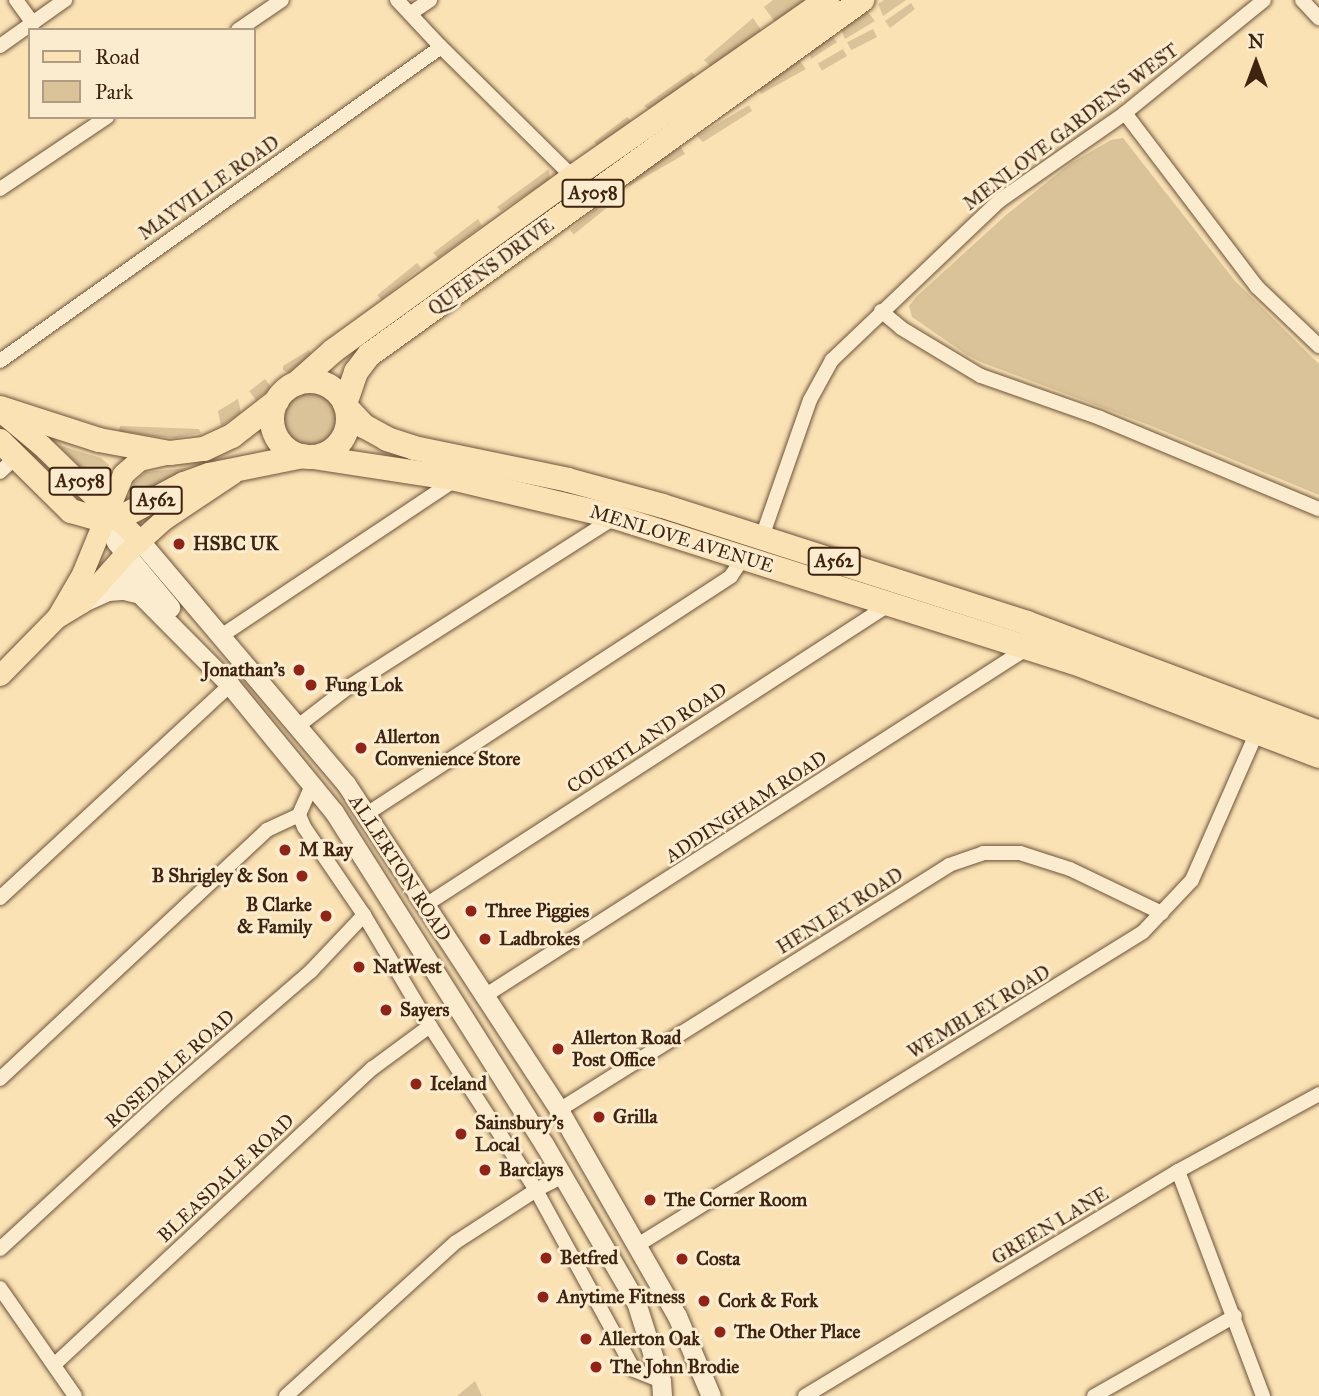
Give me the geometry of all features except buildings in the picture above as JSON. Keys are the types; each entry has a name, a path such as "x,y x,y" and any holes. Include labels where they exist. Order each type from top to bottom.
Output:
{"highway":[{"name":"QUEENS DRIVE","path":"296,384 333,351 573,177 827,0"},
{"name":"QUEENS DRIVE","path":"346,406 356,372 369,355 862,0"},
{"name":"A562","path":"5,456 72,511 105,521 209,475 334,449 347,430 346,406 330,386 308,381 296,384"},
{"path":"0,410 99,440 170,453 204,449 232,436 296,384"},
{"name":"A562","path":"277,401 273,412 276,435 283,445 308,456"},
{"name":"MENLOVE AVENUE","path":"346,406 364,426 387,439 414,448 568,480 762,537 1027,623 1319,733"},
{"name":"MENLOVE AVENUE","path":"308,456 456,479 615,517 1029,648 1319,756"}],"main road":[{"name":"ALLERTON ROAD","path":"0,410 41,445 105,521 126,554 141,595 212,665 313,783 544,1144 636,1302 661,1388"},
{"name":"A5058","path":"0,675 57,617 82,574 105,521 116,487 130,465 170,453"},
{"name":"A5058","path":"57,617 82,602 126,554 182,504 241,469"},
{"name":"ALLERTON ROAD","path":"105,521 126,554 221,636 346,784 559,1110 677,1316 711,1394"},
{"path":"126,554 186,626 212,665"},
{"path":"82,602 108,591 124,590 141,595"}],"street":[{"path":"16,0 33,23"},
{"path":"0,46 65,0"},
{"path":"241,28 282,0"},
{"path":"397,0 573,177"},
{"path":"411,13 430,0"},
{"name":"MENLOVE GARDENS WEST","path":"762,537 810,400 832,360 999,201 1125,113 1264,0"},
{"path":"1302,0 1319,18"},
{"name":"MAYVILLE ROAD","path":"0,360 441,47"},
{"path":"1125,113 1257,287 1319,346"},
{"path":"0,189 104,119"},
{"path":"881,311 901,328 981,376 1100,418 1319,509"},
{"path":"221,636 456,479"},
{"path":"298,726 357,681 615,517"},
{"path":"365,815 731,576 744,557"},
{"name":"COURTLAND ROAD","path":"424,906 890,603"},
{"name":"ADDINGHAM ROAD","path":"483,997 1029,648"},
{"path":"0,898 230,685"},
{"name":"WEMBLEY ROAD","path":"636,1246 1143,932 1192,880 1257,732"},
{"path":"0,1080 267,830 299,815 313,783"},
{"name":"ALLERTON ROAD","path":"299,815 536,1190 634,1370 661,1388"},
{"name":"HENLEY ROAD","path":"559,1110 948,865 983,853 1020,853 1070,869 1162,913"},
{"name":"ROSEDALE ROAD","path":"0,1249 172,1091 311,971 364,915"},
{"name":"BLEASDALE ROAD","path":"54,1365 373,1068 430,1026"},
{"name":"GREEN LANE","path":"805,1396 1178,1171 1319,1094"},
{"path":"1178,1171 1236,1316 1263,1396"},
{"path":"286,1396 456,1242 536,1190 562,1177"},
{"path":"0,1288 75,1396"},
{"path":"1094,1396 1236,1316"}],"green space":[{"path":"773,0 806,0 775,22 764,7"},
{"path":"884,0 906,0 883,16 878,4"},
{"path":"911,3 915,9 890,28 885,21"},
{"path":"867,11 875,21 845,39 841,29"},
{"path":"753,18 761,30 711,67 704,60"},
{"path":"873,29 877,37 851,50 847,42"},
{"path":"832,36 837,42 811,59 809,52"},
{"path":"843,49 847,56 822,70 818,64"},
{"path":"800,61 806,69 761,94 758,86"},
{"path":"692,72 696,77 648,109 644,106"},
{"path":"749,105 752,111 703,142 697,136"},
{"path":"627,117 631,121 597,145 594,142"},
{"path":"1123,138 1235,281 1319,364 1319,495 1149,425 983,363 912,317 909,306 916,297 1006,215 1071,163 1111,140"},
{"path":"681,147 685,154 630,186 626,179"},
{"path":"549,169 550,179 501,211 497,207"},
{"path":"608,199 612,204 574,234 570,230"},
{"path":"478,219 482,226 438,258 433,253"},
{"path":"417,263 421,268 381,300 377,295"},
{"path":"309,350 312,355 289,373 283,370 283,366"},
{"path":"265,379 272,388 256,400 249,391"},
{"path":"310,392 321,394 334,405 339,421 337,432 326,445 310,450 299,448 286,437 281,421 283,410 294,397"},
{"path":"238,399 241,413 221,426 218,411"},
{"path":"120,426 199,429 201,433 175,438 160,437 119,431"},
{"path":"58,445 101,458 109,465 104,482 97,483"},
{"path":"187,468 138,496 133,484 146,472"},
{"path":"475,1381 482,1396 457,1396"}],"place":[{"name":"HSBC UK","path":"179,544"},
{"name":"Jonathan's","path":"299,670"},
{"name":"Fung Lok","path":"311,685"},
{"name":"Allerton Convenience Store","path":"361,748"},
{"name":"M Ray","path":"285,850"},
{"name":"B Shrigley & Son","path":"302,876"},
{"name":"Three Piggies","path":"471,911"},
{"name":"B Clarke & Family","path":"326,916"},
{"name":"Ladbrokes","path":"485,939"},
{"name":"NatWest","path":"359,967"},
{"name":"Sayers","path":"386,1010"},
{"name":"Allerton Road Post Office","path":"558,1049"},
{"name":"Iceland","path":"416,1084"},
{"name":"Grilla","path":"599,1117"},
{"name":"Sainsbury's Local","path":"461,1134"},
{"name":"Barclays","path":"485,1170"},
{"name":"The Corner Room","path":"650,1200"},
{"name":"Betfred","path":"546,1258"},
{"name":"Costa","path":"682,1259"},
{"name":"Anytime Fitness","path":"543,1297"},
{"name":"Cork & Fork","path":"704,1301"},
{"name":"The Other Place","path":"720,1332"},
{"name":"Allerton Oak","path":"586,1339"},
{"name":"The John Brodie","path":"596,1367"}]}
